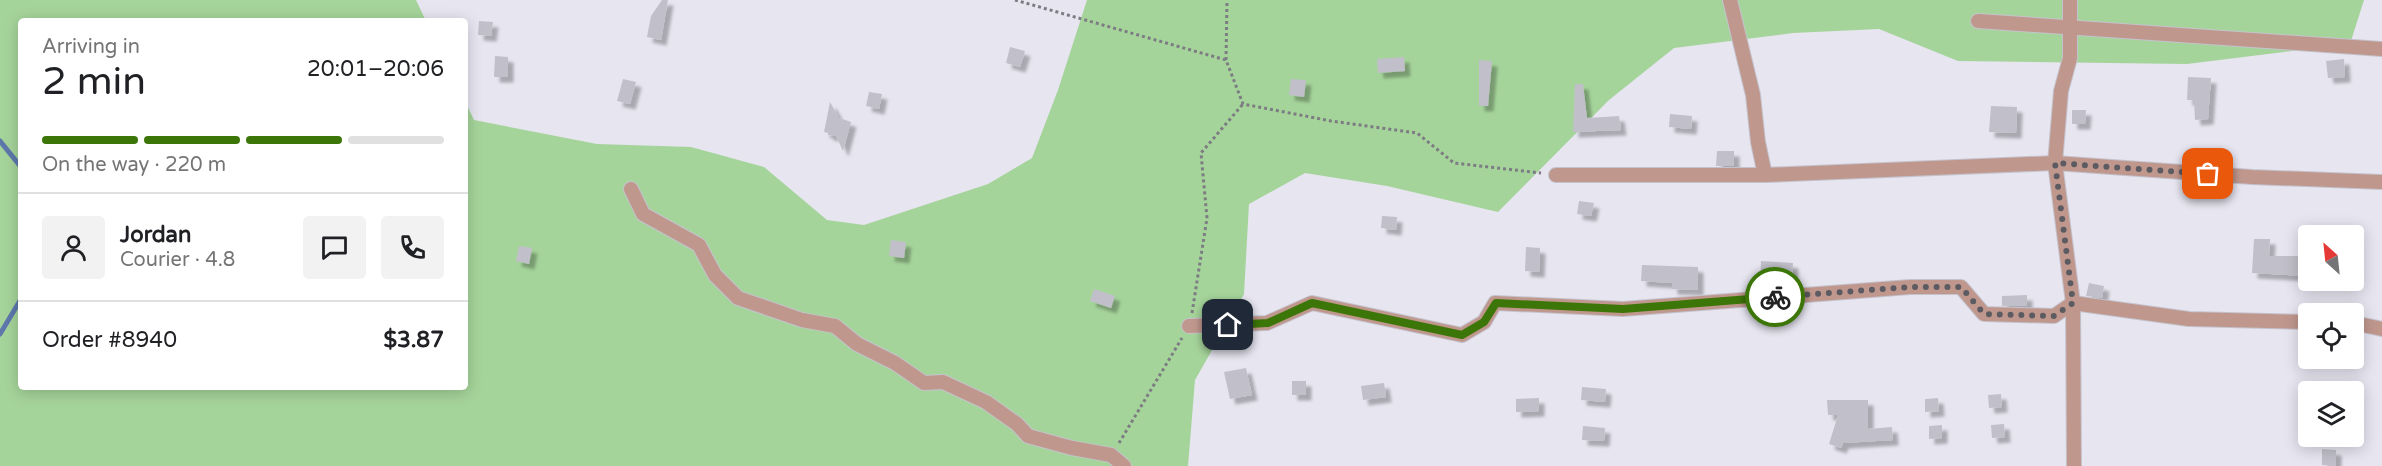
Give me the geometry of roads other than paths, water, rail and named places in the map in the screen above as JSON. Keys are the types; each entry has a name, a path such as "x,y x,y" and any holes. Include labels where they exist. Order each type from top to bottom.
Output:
{"street":[{"path":"1730,0 1753,95 1758,142 1765,175"},
{"path":"2070,0 2070,58 2061,91 2055,163 2073,303 2074,466"},
{"path":"1978,21 2382,49"},
{"path":"1556,175 1765,175 2055,163 2252,177 2382,182"},
{"path":"631,189 643,214 699,245 715,275 738,298 802,321 835,326 857,344 895,363 924,383 943,382 986,402 1017,424 1028,436 1072,448 1111,455 1124,466"},
{"path":"1190,326 1268,323 1312,303 1462,335 1484,322 1496,303 1623,309 1910,287 1961,287 1984,314 2054,316 2073,303 2189,319 2298,322"},
{"path":"2364,325 2382,329"}],"waterway":[{"path":"0,141 18,163"},
{"path":"0,334 18,304"}]}
